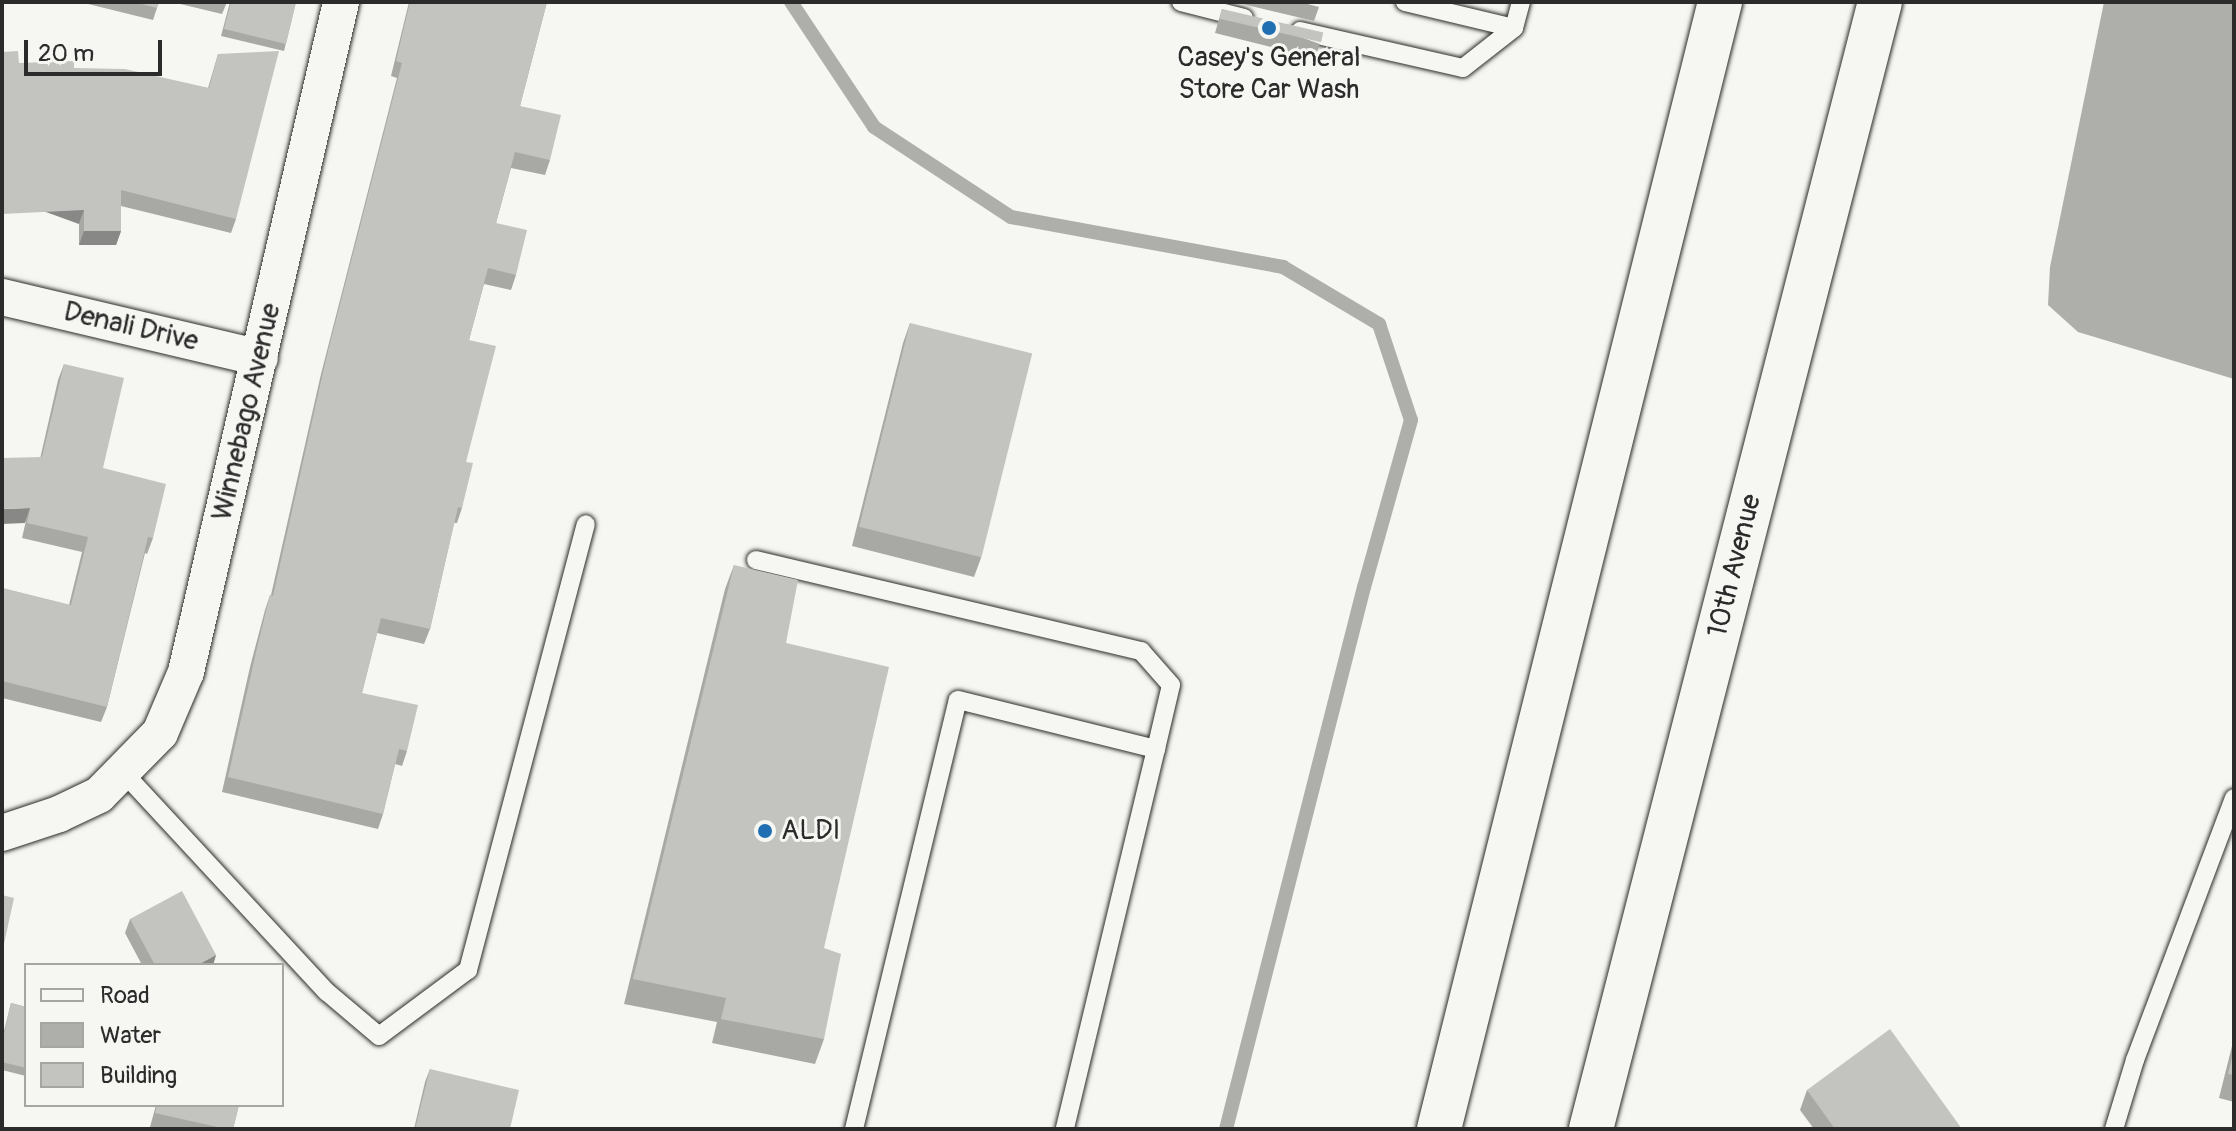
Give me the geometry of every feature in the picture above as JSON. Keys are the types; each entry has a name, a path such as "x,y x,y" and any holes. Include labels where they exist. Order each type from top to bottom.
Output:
{"main road":[{"path":"1439,1129 1720,2"},
{"name":"10th Avenue","path":"1591,1129 1880,2"}],"street":[{"name":"Winnebago Avenue","path":"2,833 59,814 111,783 160,733 186,672 341,2"},
{"name":"Denali Drive","path":"2,297 260,358"}],"lane":[{"path":"1181,2 1255,20"},
{"path":"1405,2 1514,28"},
{"path":"1285,27 1463,68 1514,28 1521,2"},
{"path":"111,783 327,992 379,1036 468,970 586,524"},
{"path":"756,560 1141,651 1171,685 1065,1129"},
{"path":"854,1129 958,700 1156,749"},
{"path":"2114,1129 2135,1060 2234,798"}],"water":[{"path":"2104,2 2234,2 2234,379 2078,332 2048,305 2050,267"}],"building":[{"path":"134,2 159,2 157,8"},
{"path":"231,2 296,2 286,44 224,29"},
{"path":"410,2 547,2 520,106 561,115 550,160 515,152 496,223 527,230 516,275 488,268 469,340 496,346 466,462 473,463 462,508 458,507 430,629 381,618 362,693 418,705 407,751 399,749 383,814 228,777 270,595 273,596 326,359 402,63 396,61"},
{"path":"1222,9 1323,32 1321,42 1220,19"},
{"path":"18,51 19,63 74,61 74,68 125,69 209,88 218,54 279,51 236,219 121,190 121,231 84,231 84,210 2,214 2,52"},
{"path":"910,323 1032,353 981,557 859,527"},
{"path":"64,364 124,378 103,468 166,484 153,538 148,537 107,707 2,681 2,588 71,605 88,537 27,523 30,508 2,509 2,458 42,457"},
{"path":"734,565 798,580 786,643 889,667 824,948 841,954 824,1039 721,1019 726,998 633,979"},
{"path":"182,891 216,955 202,963 154,963 130,919"},
{"path":"2,895 14,898 2,953"},
{"path":"11,1003 24,1006 24,1068 2,1062 2,1043"},
{"path":"1890,1029 1962,1129 1835,1129 1807,1090"},
{"path":"2234,1050 2234,1075 2228,1074"},
{"path":"430,1069 519,1090 510,1129 415,1129"},
{"path":"156,1107 238,1107 233,1129 155,1113"}],"waterway":[{"path":"791,2 874,127 1011,217 1283,267 1379,324 1411,420 1364,587 1226,1129"}],"place":[{"name":"Casey's General Store Car Wash","path":"1269,28"},
{"name":"ALDI","path":"765,831"}]}
